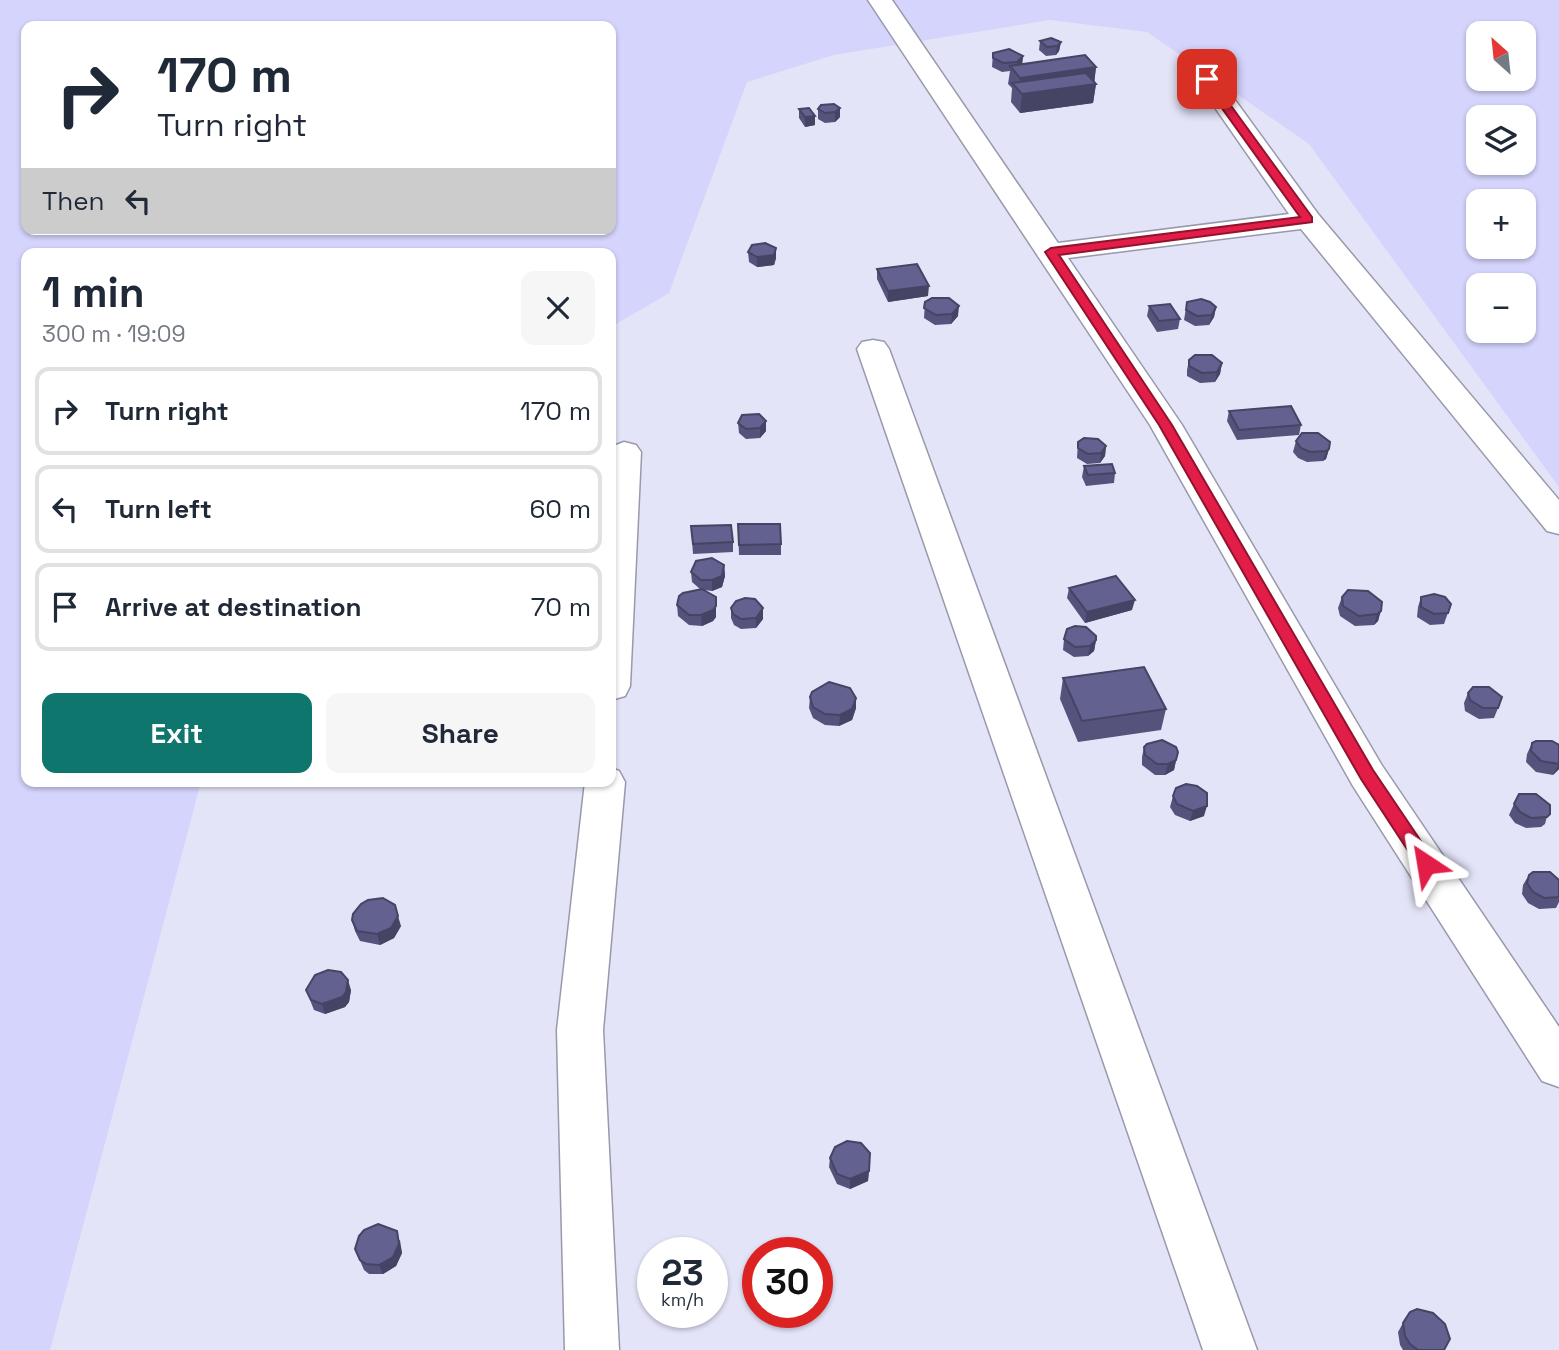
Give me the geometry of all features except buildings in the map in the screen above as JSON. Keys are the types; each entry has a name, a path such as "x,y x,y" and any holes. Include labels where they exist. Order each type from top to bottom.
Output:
{"street":[{"path":"880,0 1166,425 1367,775 1559,1066"},
{"path":"1207,79 1308,220 1559,523"},
{"path":"1051,252 1308,220"},
{"path":"873,349 1230,1350"},
{"path":"616,596 624,452"},
{"path":"592,1350 580,1030 604,787"}],"shaded area":[{"path":"0,0 1559,0 1559,487 1309,144 1147,32 1050,20 834,55 747,82 669,293 616,324 616,248 21,248 21,787 200,787 50,1350 0,1350"}],"route":[{"path":"1207,79 1308,220 1051,252 1166,425 1367,775 1426,864"}]}
